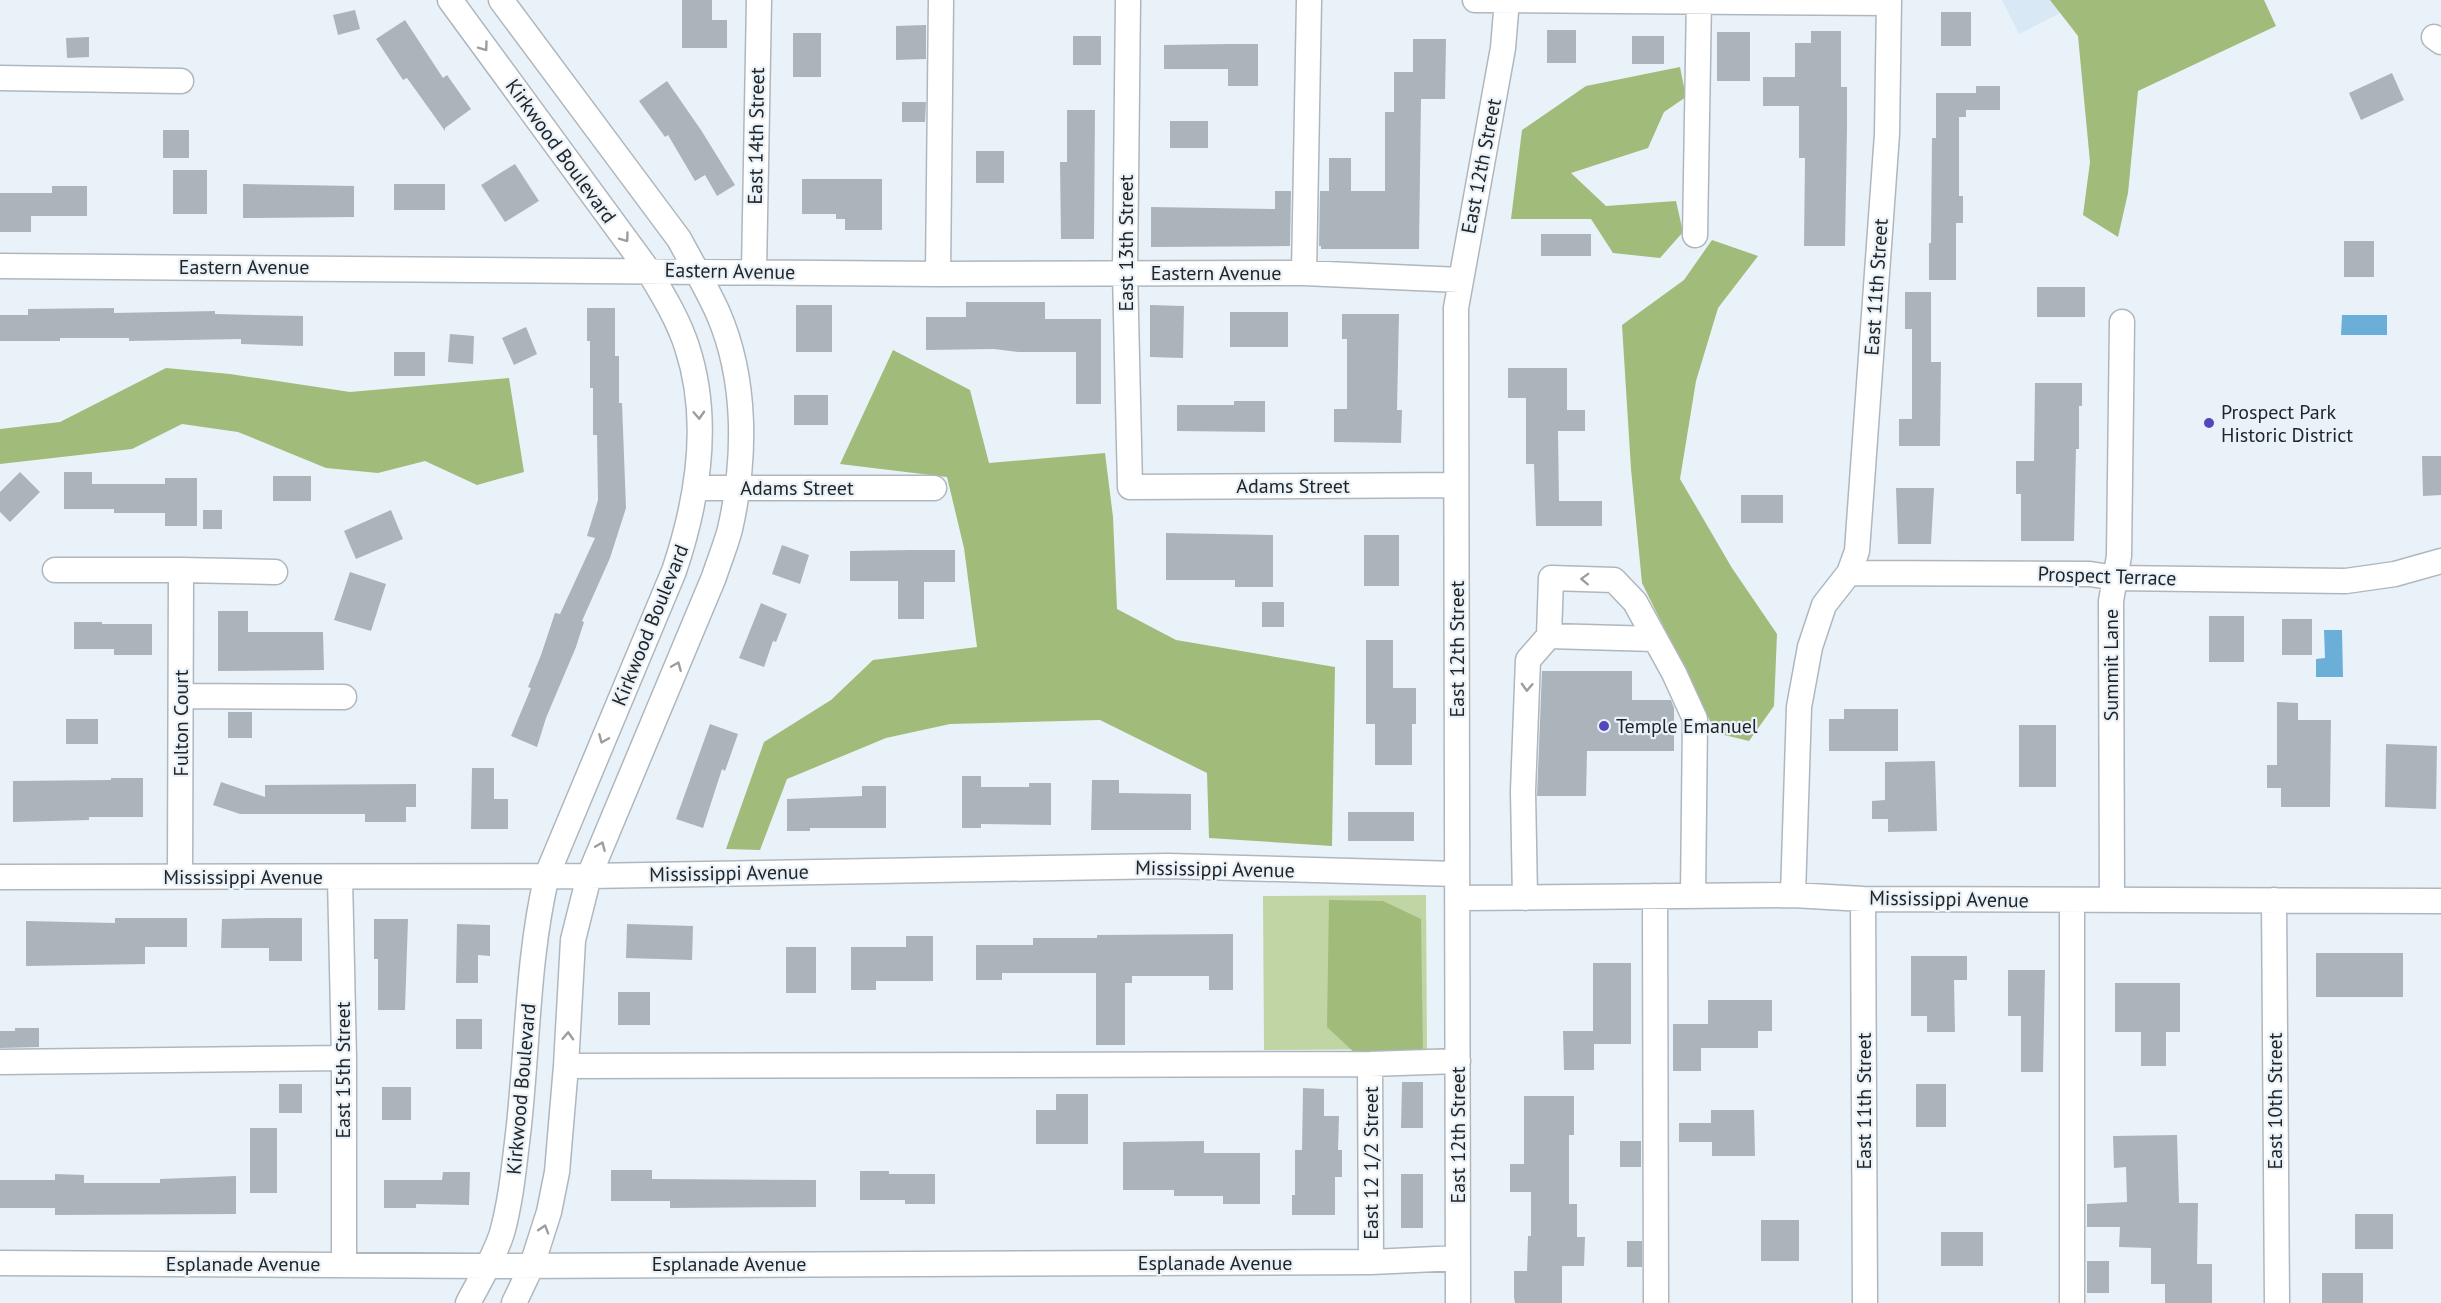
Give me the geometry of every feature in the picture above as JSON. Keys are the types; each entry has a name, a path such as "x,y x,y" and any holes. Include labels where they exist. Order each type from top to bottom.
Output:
{"street":[{"name":"Kirkwood Boulevard","path":"450,0 648,270 674,313 688,348 698,399 700,436 696,488 687,532 674,571 547,875 537,917 512,1189 501,1234 488,1266 468,1303"},
{"name":"Kirkwood Boulevard","path":"501,0 679,240 697,272 718,314 734,363 740,400 742,450 730,530 714,577 589,876 573,940 557,1172 549,1212 532,1265 514,1303"},
{"name":"East 14th Street","path":"754,272 759,0"},
{"path":"938,274 941,0"},
{"name":"East 13th Street","path":"1128,0 1125,272 1130,487"},
{"path":"1304,273 1309,0"},
{"path":"1475,0 1889,1"},
{"name":"East 12th Street","path":"1458,1303 1456,308 1503,48 1507,1"},
{"path":"1695,235 1699,1"},
{"name":"East 11th Street","path":"1849,573 1857,551 1886,158 1889,1"},
{"path":"0,78 182,81"},
{"name":"Eastern Avenue","path":"0,266 938,274 1304,273 1460,280"},
{"name":"Summit Lane","path":"2112,900 2111,601 2119,556 2122,322"},
{"name":"Adams Street","path":"1130,487 1456,485"},
{"name":"Adams Street","path":"696,488 934,488"},
{"name":"Prospect Terrace","path":"1849,573 2090,574 2115,578 2346,580 2395,574 2441,561"},
{"path":"55,570 275,572"},
{"name":"Fulton Court","path":"180,876 181,570"},
{"path":"1793,895 1799,707 1812,641 1824,605 1849,573"},
{"path":"1525,898 1523,791 1528,660 1549,636 1551,578 1614,580 1635,602 1674,673 1695,719 1693,895"},
{"path":"1549,636 1655,639"},
{"path":"181,696 344,697"},
{"name":"Mississippi Avenue","path":"0,877 589,876 1168,866 1457,874"},
{"name":"East 15th Street","path":"340,877 344,1058 344,1264"},
{"name":"Mississippi Avenue","path":"1458,898 1793,895 1863,899 2441,901"},
{"path":"1655,896 1656,1303"},
{"name":"East 11th Street","path":"1863,899 1865,1303"},
{"path":"2072,900 2072,1303"},
{"name":"East 10th Street","path":"2274,900 2277,1303"},
{"path":"0,1062 344,1058"},
{"path":"566,1066 1370,1064 1458,1061"},
{"name":"East 12 1/2 Street","path":"1370,1064 1371,1262"},
{"name":"Esplanade Avenue","path":"0,1263 488,1266 1371,1262 1458,1258"}],"shaded area":[{"path":"2002,0 2086,0 2019,34"}],"green space":[{"path":"2050,0 2264,0 2276,26 2138,91 2128,193 2118,237 2083,215 2090,162 2078,36"},
{"path":"1680,67 1686,97 1664,112 1648,148 1571,173 1606,206 1676,201 1683,232 1660,258 1613,253 1591,219 1511,219 1522,130 1586,86"},
{"path":"1712,240 1758,256 1718,308 1696,381 1680,479 1732,568 1777,634 1774,706 1749,741 1716,733 1642,583 1631,469 1622,325 1684,280"},
{"path":"893,350 970,390 989,463 1105,453 1113,517 1117,609 1176,640 1335,667 1332,846 1209,838 1207,773 1100,720 950,724 886,738 787,779 760,850 726,849 764,742 831,700 873,660 977,647 964,548 947,477 840,464"},
{"path":"166,368 230,374 350,392 509,378 524,472 477,485 425,461 378,473 326,468 238,432 182,424 132,449 0,464 0,429 60,422"},
{"path":"1426,895 1427,1049 1264,1050 1263,896"},
{"path":"1329,900 1383,901 1421,919 1423,1056 1357,1055 1327,1027"}],"water":[{"path":"2342,315 2387,315 2387,335 2341,335"},
{"path":"2324,630 2342,630 2343,677 2316,677 2316,659 2325,658"}],"building":[{"path":"682,0 712,0 712,20 727,20 727,48 682,48"},
{"path":"355,10 360,29 338,35 333,15"},
{"path":"1941,12 1971,12 1971,46 1941,46"},
{"path":"405,20 443,78 447,75 471,109 445,128 445,131 407,78 403,80 376,39"},
{"path":"926,25 926,59 896,60 896,26"},
{"path":"1547,30 1576,30 1576,63 1547,63"},
{"path":"1811,31 1841,31 1841,87 1847,87 1845,246 1804,246 1805,158 1799,158 1799,106 1763,106 1763,77 1795,77 1795,43 1811,43"},
{"path":"1717,32 1750,32 1750,81 1717,81"},
{"path":"793,33 821,33 821,77 793,77"},
{"path":"1073,36 1101,36 1101,65 1073,65"},
{"path":"1632,36 1664,36 1664,64 1632,64"},
{"path":"89,37 89,57 67,58 66,38"},
{"path":"1413,39 1446,39 1445,99 1421,99 1419,249 1321,249 1319,246 1320,191 1329,191 1329,158 1351,158 1351,191 1385,191 1385,112 1394,112 1394,72 1413,72"},
{"path":"1258,44 1258,86 1228,86 1228,69 1164,69 1164,45"},
{"path":"2392,73 2404,100 2361,120 2349,93"},
{"path":"667,81 735,185 717,196 705,175 695,181 668,135 665,137 639,101"},
{"path":"1976,86 2000,86 2000,110 1966,110 1966,117 1959,117 1959,196 1963,196 1963,223 1956,223 1956,280 1929,280 1932,138 1936,138 1936,93 1976,93"},
{"path":"902,102 926,102 925,122 902,122"},
{"path":"1067,110 1095,110 1094,239 1061,239 1060,162 1067,162"},
{"path":"1170,121 1208,121 1208,148 1170,148"},
{"path":"163,130 189,130 189,158 163,158"},
{"path":"976,151 1004,151 1004,183 976,183"},
{"path":"515,164 539,201 505,222 481,185"},
{"path":"173,170 207,170 207,214 173,214"},
{"path":"802,179 882,179 882,230 845,230 845,219 836,219 836,214 802,214"},
{"path":"243,184 354,186 354,217 243,218"},
{"path":"394,184 445,184 445,210 394,210"},
{"path":"52,186 87,186 87,216 31,216 31,232 0,232 0,193 52,193"},
{"path":"1275,191 1291,191 1290,246 1151,247 1151,207 1275,209"},
{"path":"1541,234 1591,234 1591,256 1541,256"},
{"path":"2344,241 2374,241 2374,277 2344,277"},
{"path":"2037,287 2085,287 2085,317 2037,317"},
{"path":"1905,292 1931,292 1931,362 1941,362 1940,446 1899,446 1899,419 1912,419 1912,329 1905,329"},
{"path":"966,302 1045,302 1045,319 1101,319 1101,404 1076,404 1076,352 1019,352 994,349 926,350 926,317 966,317"},
{"path":"796,305 832,305 832,352 796,352"},
{"path":"1150,305 1184,306 1183,358 1150,357"},
{"path":"114,308 114,313 215,311 215,314 303,316 303,346 241,344 241,339 129,341 129,338 60,338 60,341 0,341 0,315 28,315 28,309"},
{"path":"587,308 615,308 615,356 619,356 619,403 622,403 626,508 610,558 582,621 584,622 576,647 546,718 537,747 511,736 531,688 528,687 555,613 560,614 595,538 587,536 598,500 597,435 593,435 593,388 590,388"},
{"path":"1230,312 1288,312 1288,347 1230,347"},
{"path":"1342,314 1399,314 1397,410 1402,410 1401,443 1334,442 1334,409 1347,409 1347,339 1342,339"},
{"path":"526,327 537,354 514,365 502,338"},
{"path":"450,334 474,336 473,364 448,362"},
{"path":"394,352 425,352 425,376 394,376"},
{"path":"1508,368 1567,368 1567,410 1585,410 1585,431 1558,431 1559,501 1602,501 1602,526 1536,526 1534,464 1526,464 1526,398 1508,398"},
{"path":"2035,383 2082,383 2082,406 2079,406 2079,449 2076,449 2074,541 2021,541 2021,494 2016,494 2016,461 2034,461"},
{"path":"794,395 828,395 828,425 794,425"},
{"path":"1234,401 1265,401 1265,432 1177,431 1177,405 1234,405"},
{"path":"2422,456 2441,456 2441,495 2423,496"},
{"path":"20,472 40,492 10,522 0,512 0,492"},
{"path":"64,472 92,472 92,484 165,484 165,478 197,478 197,526 165,526 165,513 114,513 114,509 64,509"},
{"path":"273,476 311,476 311,501 273,501"},
{"path":"1896,488 1934,488 1931,544 1898,544"},
{"path":"1741,495 1783,495 1783,523 1741,523"},
{"path":"203,510 222,510 222,529 203,529"},
{"path":"391,510 403,539 356,559 344,531"},
{"path":"1166,533 1273,535 1273,587 1235,587 1235,580 1166,580"},
{"path":"1364,535 1399,535 1399,586 1364,586"},
{"path":"782,545 809,555 800,584 772,574"},
{"path":"955,550 955,582 924,582 924,619 898,619 898,581 850,581 850,551"},
{"path":"350,572 386,584 371,631 334,620"},
{"path":"1262,602 1284,602 1284,627 1262,627"},
{"path":"761,603 787,614 776,642 773,641 764,667 739,658"},
{"path":"218,611 248,611 248,632 323,632 324,670 218,671"},
{"path":"2209,616 2244,616 2244,662 2209,662"},
{"path":"2282,619 2312,619 2312,655 2282,655"},
{"path":"74,622 152,624 152,655 114,655 114,649 74,649"},
{"path":"1366,640 1393,640 1393,688 1416,688 1416,724 1412,724 1412,765 1375,765 1375,724 1366,724"},
{"name":"Temple Emanuel","path":"1542,671 1632,671 1632,700 1671,700 1674,708 1674,751 1587,751 1586,796 1537,796"},
{"path":"2277,702 2298,703 2298,720 2331,720 2330,807 2281,807 2281,788 2267,788 2267,765 2277,765"},
{"path":"1844,709 1898,709 1898,751 1829,751 1829,719 1844,719"},
{"path":"228,712 252,712 252,738 228,738"},
{"path":"66,719 98,719 98,744 66,744"},
{"path":"710,724 738,734 725,771 722,769 703,828 676,819"},
{"path":"2019,725 2056,725 2056,787 2019,787"},
{"path":"2386,744 2437,746 2436,809 2385,807"},
{"path":"1935,761 1937,831 1888,832 1888,819 1872,819 1872,801 1885,800 1885,762"},
{"path":"472,768 494,768 494,799 508,799 508,829 471,829"},
{"path":"962,776 981,776 981,787 1029,787 1029,783 1051,783 1051,825 981,824 981,828 962,828"},
{"path":"111,778 143,778 143,817 89,817 89,820 13,822 13,781 111,780"},
{"path":"1092,780 1119,780 1119,793 1191,794 1191,830 1091,830"},
{"path":"221,782 265,797 265,785 416,784 416,807 406,807 406,822 365,822 365,814 240,814 213,805"},
{"path":"862,786 886,786 886,828 810,828 810,831 787,831 787,799 862,796"},
{"path":"1348,812 1414,812 1414,841 1348,841"},
{"path":"115,918 187,918 187,947 145,947 145,964 26,966 26,921 115,923"},
{"path":"302,918 302,961 269,961 269,948 221,948 222,919"},
{"path":"374,919 408,919 405,1010 378,1010 378,959 374,959"},
{"path":"457,924 490,925 490,956 478,955 478,983 456,983"},
{"path":"627,924 693,926 692,960 626,958"},
{"path":"1233,934 1233,990 1209,990 1209,976 1132,976 1132,983 1125,983 1125,1045 1096,1045 1096,973 1002,973 1002,980 976,980 976,945 1033,945 1033,938 1097,938 1097,935"},
{"path":"906,936 933,936 933,981 876,981 876,990 851,990 851,947 906,947"},
{"path":"786,947 816,947 816,993 786,993"},
{"path":"2316,953 2403,953 2403,997 2316,997"},
{"path":"1911,956 1967,956 1967,980 1954,980 1955,1032 1927,1032 1927,1016 1911,1016"},
{"path":"1593,963 1631,963 1631,1044 1594,1044 1594,1070 1564,1070 1563,1031 1593,1031"},
{"path":"2008,970 2045,970 2043,1072 2021,1072 2021,1016 2008,1016"},
{"path":"2115,983 2180,983 2180,1032 2166,1032 2166,1066 2141,1066 2141,1032 2115,1032"},
{"path":"618,992 650,992 650,1025 618,1025"},
{"path":"1708,1000 1772,1000 1772,1031 1758,1031 1758,1048 1701,1048 1701,1071 1673,1071 1673,1024 1708,1024"},
{"path":"456,1019 482,1019 482,1049 456,1049"},
{"path":"15,1028 39,1028 39,1047 0,1048 0,1031 15,1031"},
{"path":"1402,1082 1423,1082 1423,1128 1401,1128"},
{"path":"279,1084 302,1084 302,1113 279,1113"},
{"path":"1916,1084 1946,1084 1946,1127 1916,1127"},
{"path":"382,1087 411,1087 411,1120 382,1120"},
{"path":"1303,1088 1324,1089 1324,1116 1339,1116 1338,1150 1342,1150 1342,1177 1335,1177 1335,1215 1292,1215 1292,1195 1295,1195 1295,1150 1302,1150"},
{"path":"1056,1094 1088,1094 1088,1144 1036,1144 1036,1110 1056,1110"},
{"path":"1524,1096 1574,1096 1574,1135 1569,1135 1569,1204 1577,1204 1577,1237 1585,1237 1584,1266 1562,1266 1562,1303 1515,1303 1514,1271 1527,1271 1528,1236 1531,1236 1531,1192 1510,1192 1510,1164 1524,1164"},
{"path":"1711,1110 1754,1110 1755,1156 1712,1156 1712,1142 1679,1142 1679,1123 1711,1123"},
{"path":"250,1128 277,1128 277,1193 250,1193"},
{"path":"2177,1135 2179,1203 2198,1203 2197,1264 2212,1264 2212,1303 2165,1303 2165,1284 2151,1284 2151,1248 2119,1247 2120,1227 2087,1227 2087,1204 2127,1202 2126,1167 2114,1168 2113,1136"},
{"path":"1204,1141 1204,1153 1260,1153 1260,1204 1223,1204 1223,1196 1174,1196 1174,1190 1123,1190 1123,1142"},
{"path":"1620,1141 1641,1141 1641,1167 1620,1167"},
{"path":"611,1170 652,1170 652,1179 816,1180 816,1207 670,1208 670,1201 611,1201"},
{"path":"860,1171 889,1171 889,1174 935,1174 935,1204 905,1204 905,1200 860,1200"},
{"path":"443,1172 470,1172 469,1205 416,1204 416,1208 384,1208 384,1180 442,1180"},
{"path":"55,1174 84,1175 84,1183 160,1183 160,1179 236,1176 236,1214 55,1215 55,1208 0,1208 0,1180 55,1180"},
{"path":"1401,1174 1423,1174 1423,1228 1401,1228"},
{"path":"2355,1214 2393,1214 2393,1249 2355,1249"},
{"path":"1761,1220 1799,1220 1799,1261 1761,1261"},
{"path":"1941,1232 1983,1232 1983,1266 1941,1266"},
{"path":"1627,1241 1642,1241 1642,1267 1627,1267"},
{"path":"2087,1261 2109,1261 2109,1293 2087,1293"},
{"path":"2322,1273 2363,1273 2363,1303 2322,1303"}],"place":[{"name":"Prospect Park Historic District","path":"2209,423"},
{"name":"Temple Emanuel","path":"1604,726"}]}
